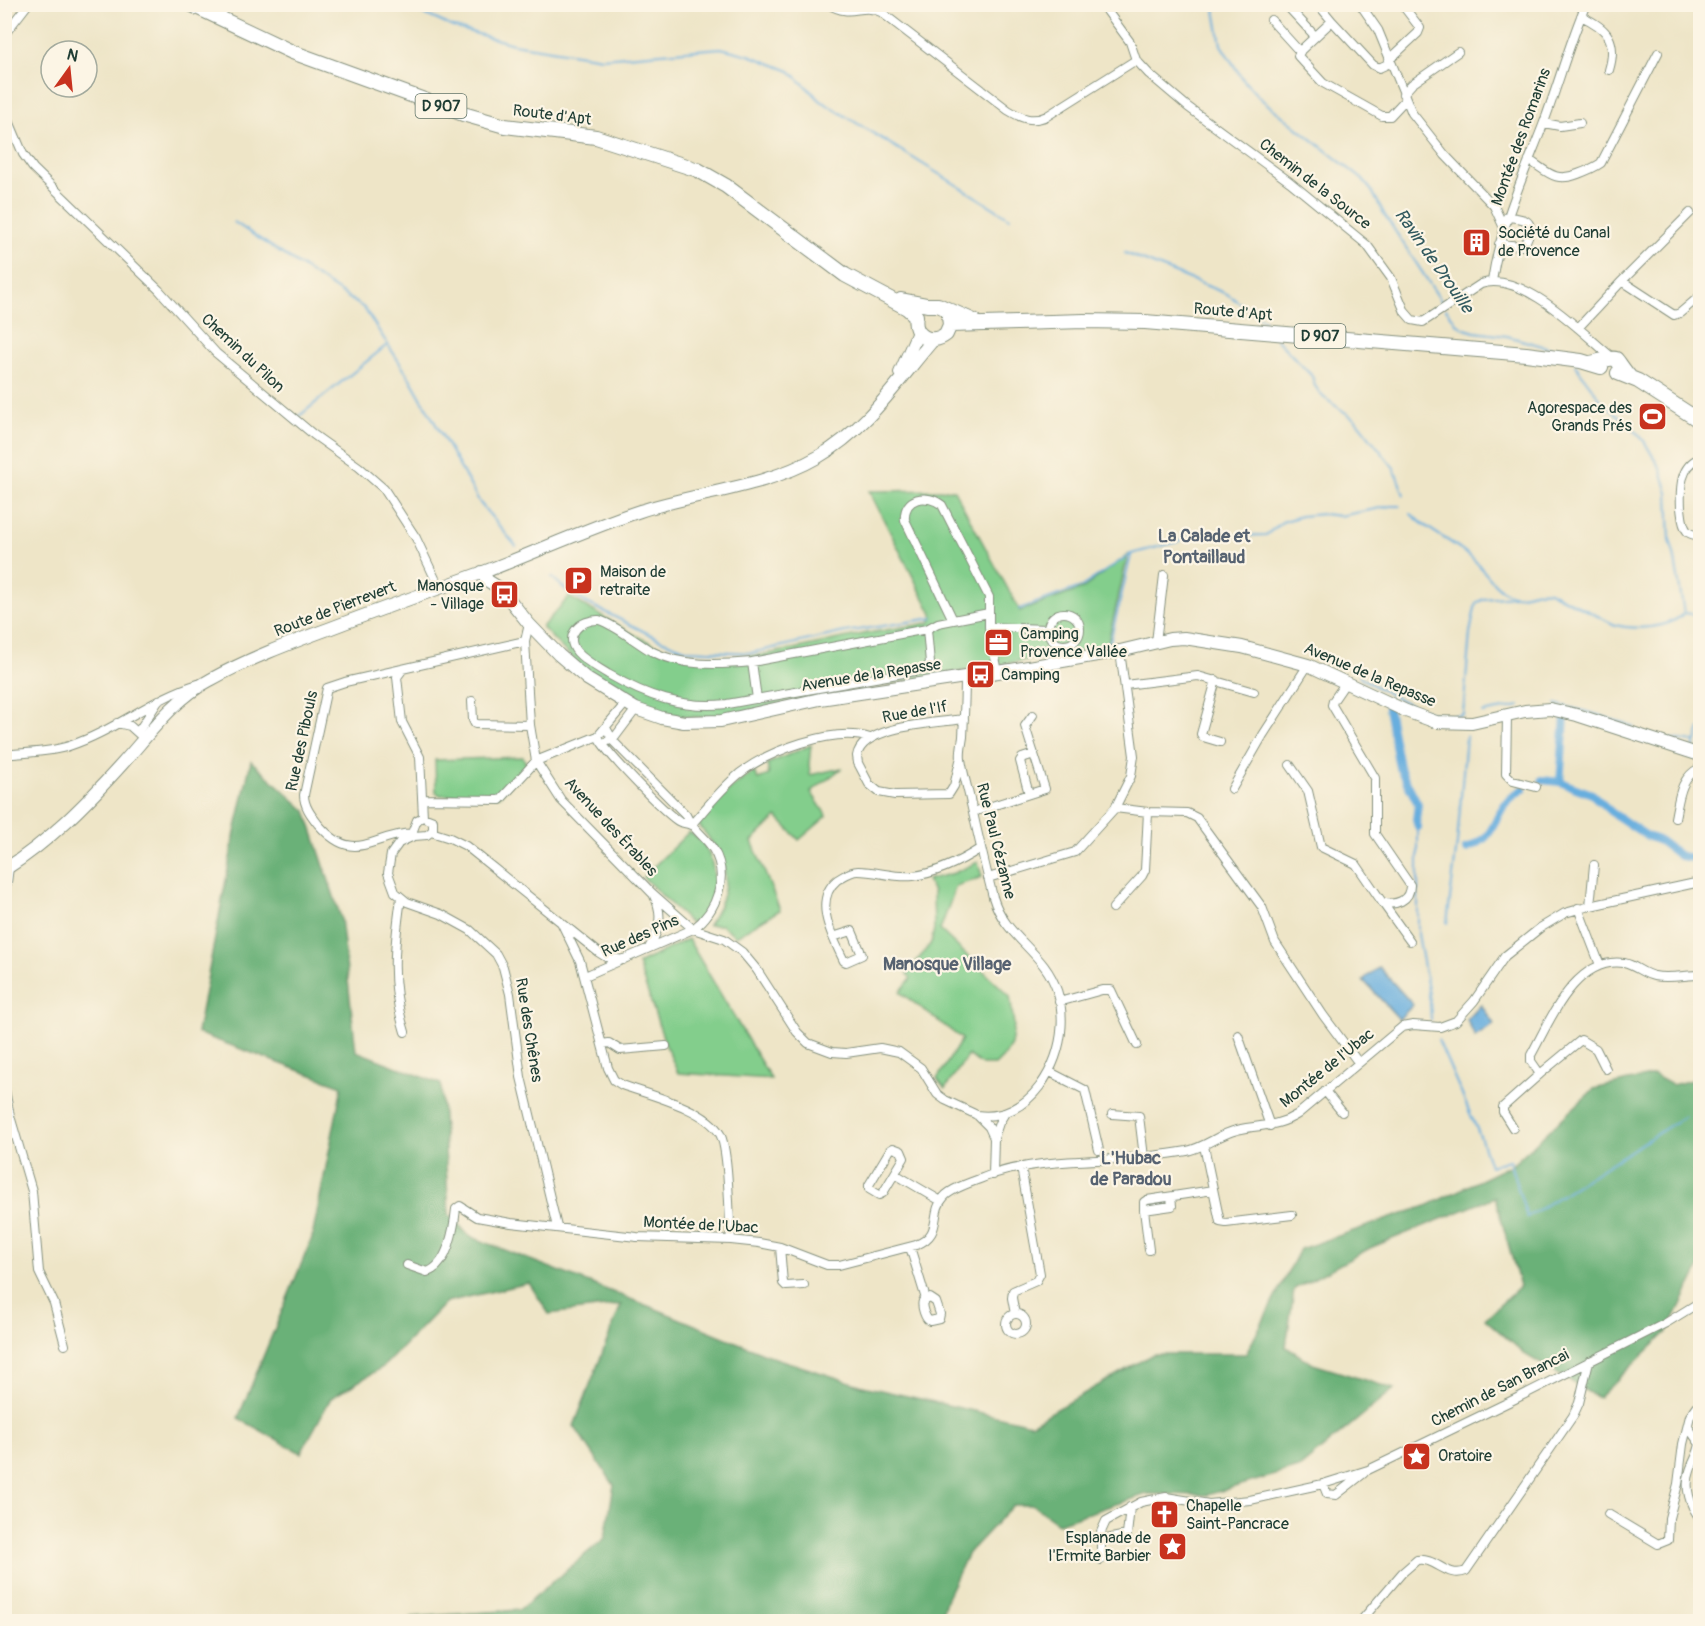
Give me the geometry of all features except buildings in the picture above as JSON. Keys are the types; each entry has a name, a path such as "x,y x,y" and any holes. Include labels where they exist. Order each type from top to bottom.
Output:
{"main road":[{"name":"Route d'Apt","path":"190,4 292,52 463,114 505,126 596,137 698,170 726,186 845,275 911,311 916,316"},
{"name":"Route d'Apt","path":"888,298 927,305"},
{"path":"932,304 943,308 949,315 950,325 946,334 933,340 927,339 915,327 916,316 927,305 932,304"},
{"name":"Route d'Apt","path":"943,308 981,324"},
{"name":"Route d'Apt","path":"950,325 1084,321 1156,323 1474,349 1606,364"},
{"name":"D 907","path":"1606,364 1701,421"}],"street":[{"path":"4,35 28,4"},
{"path":"828,4 842,12 869,8 881,12 1008,110 1025,119 1047,116 1136,60"},
{"name":"Chemin de la Source","path":"1102,4 1130,42 1136,60 1188,107 1290,182 1358,236 1383,266 1395,285 1409,318 1420,323 1481,284 1492,281"},
{"path":"1279,4 1289,8 1315,36"},
{"path":"1318,4 1373,65 1379,68 1390,62 1418,33 1420,28 1404,7"},
{"path":"1360,4 1376,27 1404,97 1420,125 1494,206 1504,228"},
{"name":"Montée des Romarins","path":"1492,281 1507,216 1544,123 1586,4"},
{"path":"1581,16 1599,25 1605,33 1614,53 1609,70"},
{"path":"1271,20 1300,52"},
{"path":"1332,21 1300,52 1299,59 1323,83 1382,116 1390,116 1412,84 1458,52"},
{"path":"1529,160 1562,179 1601,163 1658,53"},
{"name":"Chemin du Pilon","path":"4,109 23,154 33,168 159,290 204,340 256,388 384,489 416,538 439,587"},
{"path":"1544,123 1560,126 1580,123"},
{"path":"1578,328 1690,213"},
{"path":"1499,244 1522,246 1530,229 1526,219 1507,216"},
{"path":"1492,281 1528,293 1561,313 1578,328 1606,364"},
{"path":"1622,281 1669,314 1674,315 1680,313 1701,296"},
{"name":"Route de Pierrevert","path":"890,392 918,332"},
{"name":"Route de Pierrevert","path":"7,868 46,840 82,807 141,735 205,682 255,657 439,587 487,574 615,519 755,482 801,466 837,445 856,430 933,340"},
{"path":"1701,458 1693,462 1685,471 1681,494 1682,516 1686,530 1691,534 1701,536"},
{"path":"953,620 905,520 907,507 916,499 932,499 942,505 989,597 989,627 998,672"},
{"name":"Avenue de la Repasse","path":"487,574 529,624 573,668 631,706 673,720 712,722 826,698 998,672 1180,638 1272,654 1308,665 1406,711 1436,722 1472,723 1533,710 1556,710 1701,755"},
{"path":"1156,642 1164,575"},
{"path":"927,629 930,663 926,669 707,706 678,704 656,698 626,685 593,665 575,649 572,638 582,622 599,620 650,650 675,659 712,665 752,662 927,629 938,623 989,613"},
{"name":"Avenue des Érables","path":"529,624 525,641 530,725 536,761 561,800 652,893 693,929"},
{"path":"989,627 1048,629"},
{"name":"Rue des Pibouls","path":"413,834 400,834 371,844 356,846 342,844 331,837 307,807 304,798 327,688 339,683 525,641"},
{"path":"988,878 1076,852 1115,808 1131,776 1134,756 1120,651"},
{"path":"752,662 757,699"},
{"path":"1232,789 1308,665"},
{"path":"403,669 397,677 401,718 419,752 423,817"},
{"path":"1125,685 1198,676 1254,692"},
{"name":"Rue Paul Cézanne","path":"965,677 960,757 988,878 1000,917 1044,966 1053,981 1062,1022 1061,1037 1050,1072 1026,1102 1005,1113 992,1116 977,1115"},
{"path":"1216,680 1201,734 1203,737 1220,742"},
{"path":"4,755 51,751 68,747 159,699 205,682"},
{"path":"1346,682 1332,705 1375,778 1375,834 1410,886 1407,896 1400,902 1389,904 1382,902"},
{"path":"117,723 130,726 141,735 159,699"},
{"path":"472,700 475,724 530,725"},
{"path":"596,739 631,706"},
{"path":"422,800 500,800 536,761 596,739 612,739 631,706"},
{"path":"972,812 1046,788 1025,725 1033,715"},
{"path":"1507,716 1506,774 1513,780 1536,787"},
{"name":"Rue de l'If","path":"960,757 954,786 948,794 887,794 872,788 857,760 859,748 870,738 890,730 964,719"},
{"name":"Rue des Pins","path":"585,976 693,929 711,912 718,895 720,879 720,866 712,848 691,825 686,815 612,739 606,728"},
{"path":"691,825 739,774 753,765 807,741 844,735 870,738"},
{"name":"Rue des Pins","path":"596,739 676,820 691,825"},
{"path":"1029,794 1020,762 1021,759 1034,754"},
{"path":"1290,765 1308,791 1320,846 1329,853 1356,864 1410,940"},
{"path":"1675,818 1684,781 1701,768"},
{"path":"1115,808 1187,813 1197,818 1262,907 1273,940 1323,1015 1358,1062"},
{"path":"1113,908 1145,870 1148,812"},
{"path":"405,1032 398,1010 393,964 401,898 390,881 389,862 396,846 413,834 417,820 423,817 433,821 434,827 427,835 413,834"},
{"path":"431,832 450,838 470,849 603,955 623,960"},
{"path":"833,936 826,916 825,901 832,886 847,874 860,871 917,876 949,866 981,848"},
{"path":"1590,906 1594,865"},
{"path":"4,887 7,868"},
{"name":"Montée de l'Ubac","path":"407,1265 427,1272 437,1266 450,1242 459,1206 480,1218 637,1237 731,1240 780,1247 832,1266 910,1247 924,1242 930,1235 935,1226 940,1201 948,1193 993,1175 1021,1167 1065,1161 1144,1157 1204,1146 1230,1132 1244,1128 1270,1126 1290,1119 1405,1026 1440,1027 1456,1021 1474,1001 1509,952 1547,924 1578,908 1701,882"},
{"path":"649,948 660,918 660,910 652,893"},
{"name":"Rue des Chênes","path":"401,898 456,921 486,943 502,962 510,994 521,1077 557,1227"},
{"path":"1578,908 1600,965"},
{"path":"561,922 585,976 608,1068 616,1082 697,1114 719,1132 724,1149 731,1240"},
{"path":"693,929 724,939 742,952 757,970 797,1032 810,1044 832,1052 846,1053 880,1048 899,1053 921,1068 941,1097 952,1105 977,1115 989,1126 994,1138"},
{"path":"572,945 580,937"},
{"path":"1540,1074 1530,1060 1532,1054 1569,988 1600,965 1624,963 1657,977 1701,975"},
{"path":"1059,1002 1102,990 1111,990 1137,1045"},
{"path":"1238,1035 1270,1126"},
{"path":"1513,1128 1503,1113 1504,1106 1581,1040 1596,1049 1606,1069"},
{"path":"602,1044 609,1043 620,1050 666,1046"},
{"path":"1050,1072 1085,1090 1099,1150"},
{"path":"4,1085 10,1116 32,1191 39,1272 54,1303 65,1345"},
{"path":"1325,1091 1342,1112"},
{"path":"993,1175 994,1138 997,1126 1005,1113"},
{"path":"1112,1114 1138,1115 1144,1157"},
{"path":"1204,1146 1222,1223 1292,1215"},
{"path":"893,1148 904,1155 895,1174 882,1195 869,1189 869,1185 893,1148"},
{"path":"1015,1314 1013,1291 1037,1280 1040,1275 1021,1167"},
{"path":"895,1174 940,1201"},
{"path":"1149,1250 1144,1210 1172,1206 1171,1197 1213,1190"},
{"path":"780,1247 783,1283 786,1286 804,1285"},
{"path":"910,1247 926,1299"},
{"name":"Chemin de San Brancai","path":"1101,1560 1101,1528 1106,1521 1130,1507 1161,1497 1209,1504 1250,1500 1323,1484 1368,1470 1658,1327 1701,1302"},
{"path":"1360,1622 1402,1573 1417,1560 1428,1560 1449,1572 1458,1574 1466,1571 1573,1416 1579,1403 1589,1360"},
{"path":"1608,1514 1658,1544 1668,1540 1668,1518 1676,1495 1688,1427 1692,1413 1701,1402"},
{"path":"1688,1427 1700,1444 1688,1478 1690,1502 1701,1518"},
{"path":"1323,1484 1327,1494 1336,1495 1368,1470"},
{"path":"1101,1540 1127,1534 1130,1507"}],"green space":[{"path":"954,490 1020,611 1082,589 1128,555 1107,646 802,699 727,715 696,717 660,711 622,695 587,671 542,627 569,597 632,633 671,651 690,656 730,658 771,653 929,623 933,618 932,614 869,491"},
{"path":"811,745 810,775 842,768 811,792 827,816 799,840 777,817 752,841 780,910 736,936 721,925 708,925 722,897 725,873 716,849 698,824 723,795 746,777 754,772 758,779 769,775 767,764"},
{"path":"523,757 527,766 499,796 440,795 436,792 435,760"},
{"path":"251,761 306,811 341,918 356,1051 441,1084 449,1214 469,1236 775,1358 863,1386 1031,1424 1153,1354 1246,1354 1300,1249 1429,1205 1513,1164 1594,1089 1654,1075 1672,1085 1700,1078 1700,1267 1667,1332 1598,1398 1526,1355 1485,1319 1520,1286 1495,1197 1370,1248 1294,1289 1286,1347 1313,1364 1394,1389 1299,1468 1207,1495 1147,1494 1058,1523 1033,1505 1013,1505 968,1553 947,1597 940,1621 408,1621 412,1617 519,1610 605,1538 614,1485 574,1426 621,1305 549,1314 529,1283 446,1302 383,1367 331,1398 301,1453 238,1418 312,1238 342,1086 197,1033 235,832"},
{"path":"689,832 705,848 713,869 714,881 710,903 705,913 699,921 690,923 643,877"},
{"path":"978,862 982,877 956,886 940,930 1010,996 1014,1025 1011,1045 995,1065 982,1065 968,1055 945,1089 937,1079 962,1039 900,992 911,978 907,974 931,943 934,929 933,892 927,880 954,873"},
{"path":"688,939 771,1079 678,1073 666,1046 638,964"}],"water":[{"path":"1379,967 1413,1005 1399,1019 1363,980"},
{"path":"1481,1005 1494,1024 1475,1037 1467,1020"}],"waterway":[{"path":"402,4 453,27 513,44 602,58 721,48 749,55 790,71 821,101 1010,218"},
{"name":"Ravin de Drouille","path":"1214,4 1221,45 1244,81 1261,99 1362,179 1372,191 1384,214 1443,304"},
{"path":"234,222 364,308 411,380 480,503 516,546"},
{"path":"1125,253 1227,294 1265,321"},
{"name":"Ravin de Drouille","path":"1446,309 1457,324 1465,329 1507,336 1566,354"},
{"path":"1276,339 1312,376 1315,386 1323,397 1356,420 1394,468 1404,495"},
{"path":"298,417 387,345"},
{"name":"Ravin de Drouille","path":"1575,365 1604,404 1630,425 1644,441 1661,470 1668,493 1670,540 1684,613 1700,615"},
{"path":"1019,609 1081,587 1131,554 1177,542 1192,533 1229,536 1266,535 1282,522 1301,516 1323,514 1340,516 1400,506"},
{"path":"1411,514 1454,544 1478,564 1497,586 1512,595 1549,591 1623,627 1651,627 1669,623 1683,614"},
{"path":"1109,646 1131,555"},
{"path":"552,577 567,591 585,602 661,640 688,650 751,653 845,632 933,618"},
{"path":"1359,675 1398,699 1425,711 1451,716 1463,714 1470,633 1476,603 1484,599 1513,596"},
{"path":"1556,704 1634,727"},
{"path":"1482,713 1520,706"},
{"path":"1388,708 1399,767 1418,804 1416,820 1418,827"},
{"path":"1565,717 1560,782 1592,794 1611,812 1647,836 1660,841 1680,856 1700,859"},
{"path":"1693,749 1700,729"},
{"path":"1447,923 1457,844 1466,736"},
{"path":"1671,739 1695,742"},
{"path":"1542,780 1560,782"},
{"path":"1466,849 1487,836 1505,804 1523,789"},
{"path":"1418,827 1418,934 1430,1001 1431,1020"},
{"path":"1438,1040 1480,1136 1490,1166 1509,1160 1527,1217 1685,1116"}],"place":[{"name":"Société du Canal de Provence","path":"1477,242"},
{"name":"Agorespace des Grands Prés","path":"1653,417"},
{"name":"Maison de retraite","path":"579,581"},
{"name":"Manosque - Village","path":"505,595"},
{"name":"Camping Provence Vallée","path":"999,643"},
{"name":"Camping","path":"980,675"},
{"name":"Oratoire","path":"1417,1456"},
{"name":"Chapelle Saint-Pancrace","path":"1165,1515"},
{"name":"Esplanade de l'Ermite Barbier","path":"1172,1547"}],"district":[{"name":"La Calade et Pontaillaud","path":"1204,546"},
{"name":"Manosque Village","path":"947,964"},
{"name":"L'Hubac de Paradou","path":"1131,1168"}]}
